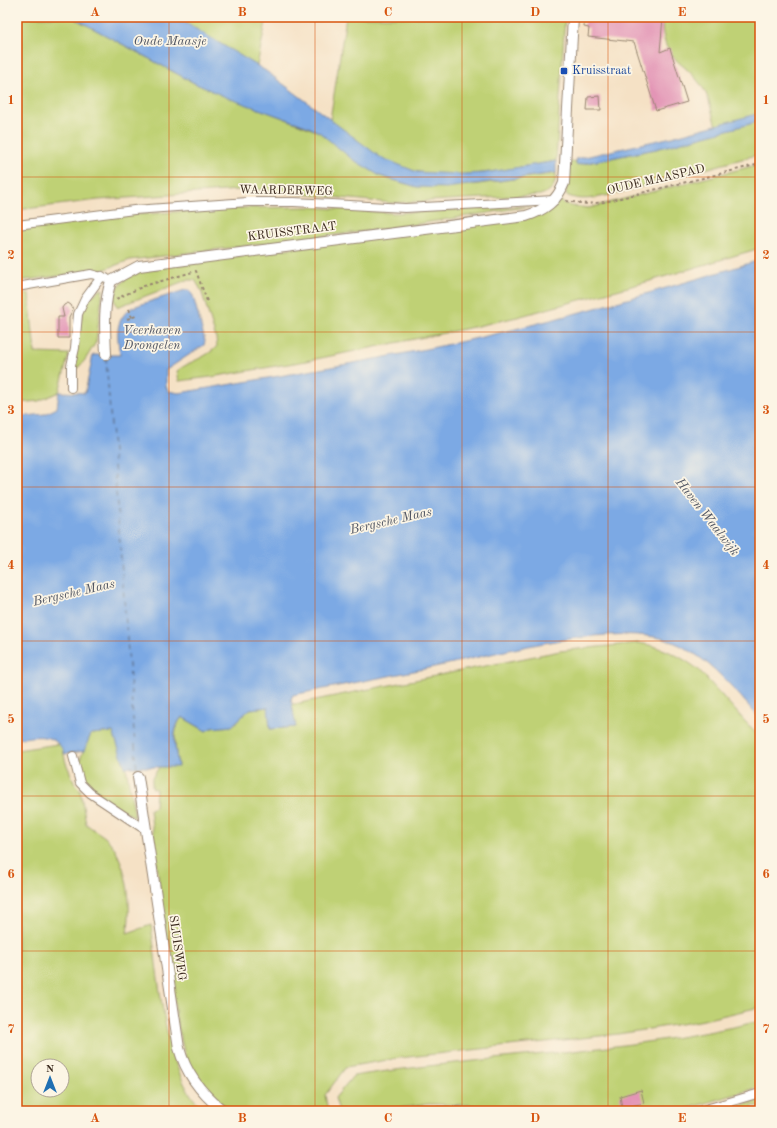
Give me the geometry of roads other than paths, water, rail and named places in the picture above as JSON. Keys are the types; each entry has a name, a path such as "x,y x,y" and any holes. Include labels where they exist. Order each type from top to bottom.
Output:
{"street":[{"name":"KRUISSTRAAT","path":"111,281 139,266 153,263 526,216 540,212 555,200 564,183 573,17"},
{"name":"WAARDERWEG","path":"17,225 134,210 248,202 294,202 405,208 555,200"},
{"path":"17,287 91,274 102,276 111,281 106,303 106,354"},
{"path":"71,388 71,366 75,348 78,314 85,299 102,276"},
{"path":"73,756 80,783 90,793 141,827 146,826"},
{"name":"SLUISWEG","path":"138,776 179,1048 182,1058 197,1087 221,1110"},
{"path":"699,1111 760,1093"},
{"path":"432,1111 459,1111"}],"water":[{"name":"Oude Maasje","path":"72,17 176,17 266,71 380,157 417,172 461,174 484,173 556,161 556,173 446,188 417,187 380,176 352,159 319,132 228,98 196,84"},
{"path":"760,113 760,121 750,124 656,149 576,165 576,159 672,137"},
{"path":"760,260 760,719 721,675 699,657 673,642 650,636 622,634 560,640 527,646 444,665 293,695 291,699 296,727 270,729 268,707 250,709 232,726 211,728 206,731 182,717 178,722 175,734 178,767 125,767 113,732 91,734 84,751 65,754 56,742 45,737 17,739 17,417 45,414 57,408 59,392 85,393 93,355 120,355 118,328 123,317 133,307 185,290 189,290 193,296 205,341 204,345 166,370 166,386 168,391 179,393 366,361 478,338 584,311"}],"place":[{"name":"Kruisstraat","path":"564,71"}],"water label":[{"name":"Veerhaven Drongelen","path":"152,338"},
{"name":"Haven Waalwijk","path":"707,517"},
{"name":"Bergsche Maas","path":"391,521"},
{"name":"Bergsche Maas","path":"74,593"}]}
